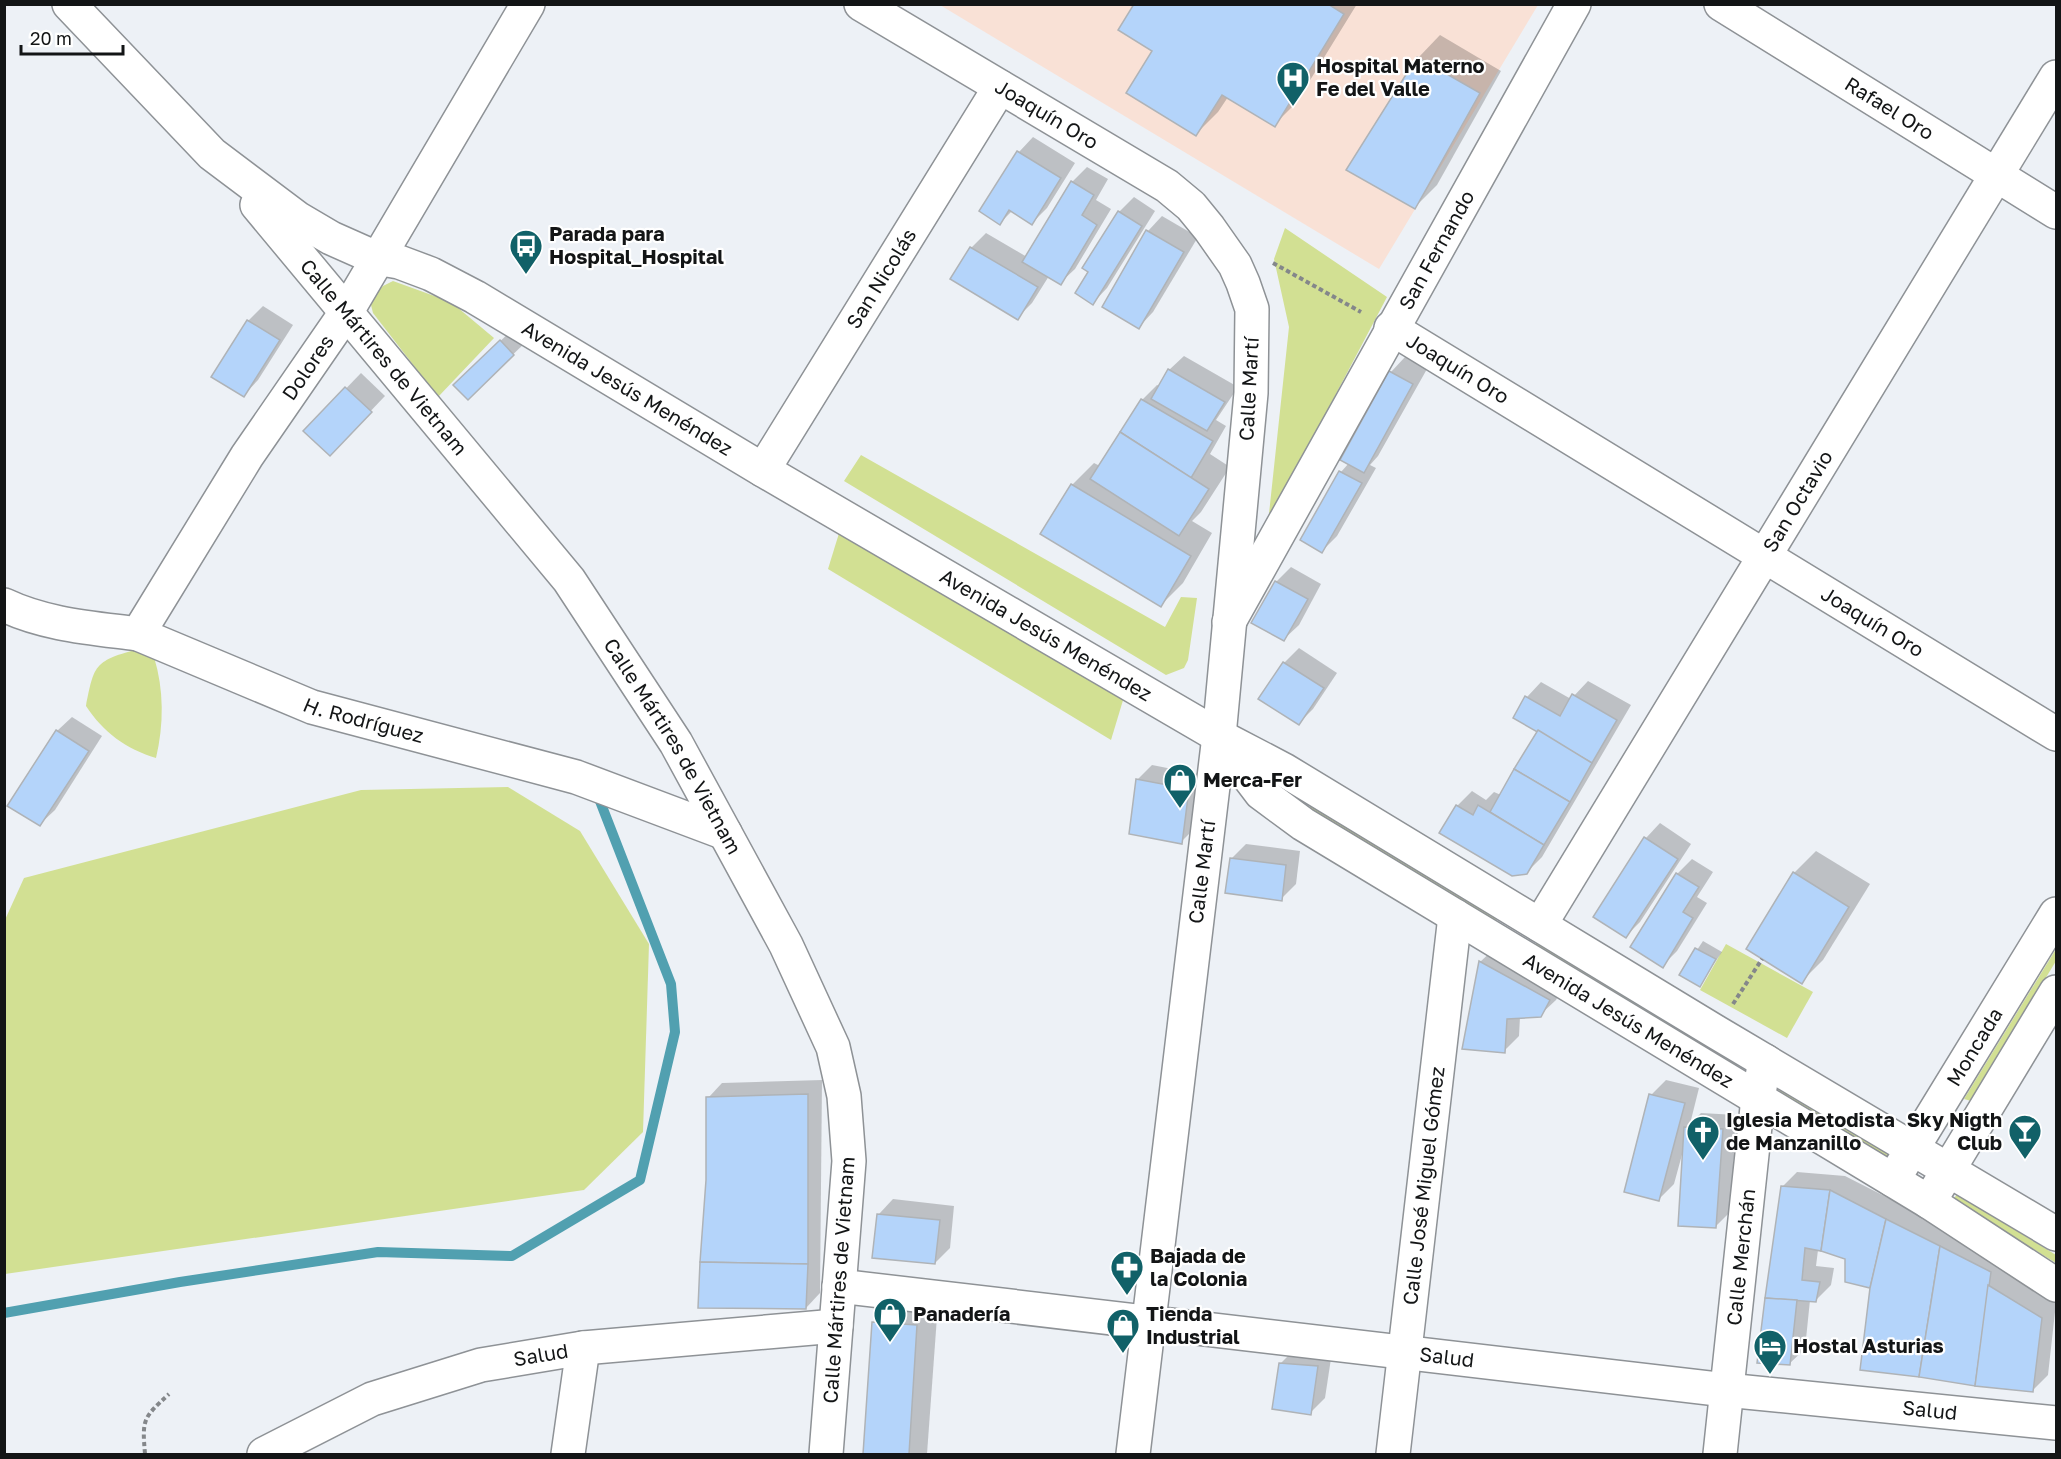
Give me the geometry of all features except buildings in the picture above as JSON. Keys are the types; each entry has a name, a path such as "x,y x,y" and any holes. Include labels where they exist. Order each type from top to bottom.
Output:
{"street":[{"name":"Avenida Jesús Menéndez","path":"69,4 212,154 297,218 331,238 376,258 399,262 431,274 475,297 763,470 1219,736 1284,770 1716,1032 1913,1146 2056,1234"},
{"name":"Dolores","path":"138,634 247,456 346,311 528,4"},
{"name":"Joaquín Oro","path":"861,4 1167,186 1191,206 1209,228"},
{"name":"San Fernando","path":"1229,622 1391,328 1574,4"},
{"name":"Rafael Oro","path":"1721,4 2056,212"},
{"name":"San Octavio","path":"1540,925 2056,77"},
{"name":"San Nicolás","path":"763,470 1000,87"},
{"name":"Calle Mártires de Vietnam","path":"212,154 346,311 568,580 676,743 786,945 833,1047 844,1096 849,1161 826,1455"},
{"name":"Calle Martí","path":"1133,1455 1219,736 1251,393 1252,309 1235,266 1209,228"},
{"name":"Joaquín Oro","path":"1391,328 2056,734"},
{"name":"H. Rodríguez","path":"4,605 30,617 138,634 312,707 576,777 725,833"},
{"name":"Avenida Jesús Menéndez","path":"1219,736 1261,793 1303,824 1929,1202 2056,1285"},
{"name":"Moncada","path":"1893,1180 2056,914"},
{"name":"Calle José Miguel Gómez","path":"1393,1455 1455,916"},
{"name":"Moncada","path":"1929,1202 2056,992"},
{"name":"Calle Merchán","path":"1720,1455 1758,1098 1765,1061"},
{"name":"Salud","path":"839,1286 1726,1390 2056,1423"},
{"name":"Salud","path":"264,1455 372,1399 481,1365 583,1348 836,1326"},
{"path":"568,1455 583,1348"}],"path":[{"name":"Joaquín Oro","path":"1270,262 1391,328"},
{"path":"1716,1032 1762,959"},
{"path":"145,1455 143,1425 151,1411 169,1394"}],"shaded area":[{"name":"Hospital Materno Fe del Valle","path":"940,5 1538,5 1379,269"}],"green space":[{"path":"1285,228 1387,297 1268,523 1289,327 1274,259"},
{"path":"393,281 451,302 494,338 438,397 373,313 370,301 383,286"},
{"path":"861,455 1165,627 1181,597 1197,598 1188,660 1184,668 1166,675 844,481"},
{"path":"840,530 1124,697 1111,740 828,569"},
{"path":"135,650 154,657 160,682 162,707 156,758 135,750 116,738 100,724 86,706 91,682 98,667 111,658"},
{"path":"508,787 580,831 649,944 643,1132 584,1190 5,1274 4,922 24,878 361,790"},
{"path":"1312,804 1498,917 1494,922 1309,810"},
{"path":"1537,942 1737,1062 1734,1068 1534,948"},
{"path":"1726,944 1813,992 1787,1038 1700,990"},
{"path":"2056,949 2056,961 1971,1101 1964,1099"},
{"path":"1780,1089 1892,1156 1889,1161 1777,1095"},
{"path":"1957,1194 2056,1255 2056,1263 1953,1200"}],"waterway":[{"path":"4,1313 180,1282 378,1252 512,1256 640,1180 675,1032 671,984 598,796"}],"place":[{"name":"Hospital Materno Fe del Valle","path":"1293,107"},
{"name":"Parada para Hospital_Hospital","path":"526,275"},
{"name":"Merca-Fer","path":"1180,809"},
{"name":"Sky Nigth Club","path":"2025,1160"},
{"name":"Iglesia Metodista de Manzanillo","path":"1703,1161"},
{"name":"Bajada de la Colonia","path":"1127,1296"},
{"name":"Panadería","path":"890,1343"},
{"name":"Tienda Industrial","path":"1123,1354"},
{"name":"Hostal Asturias","path":"1770,1375"}]}
